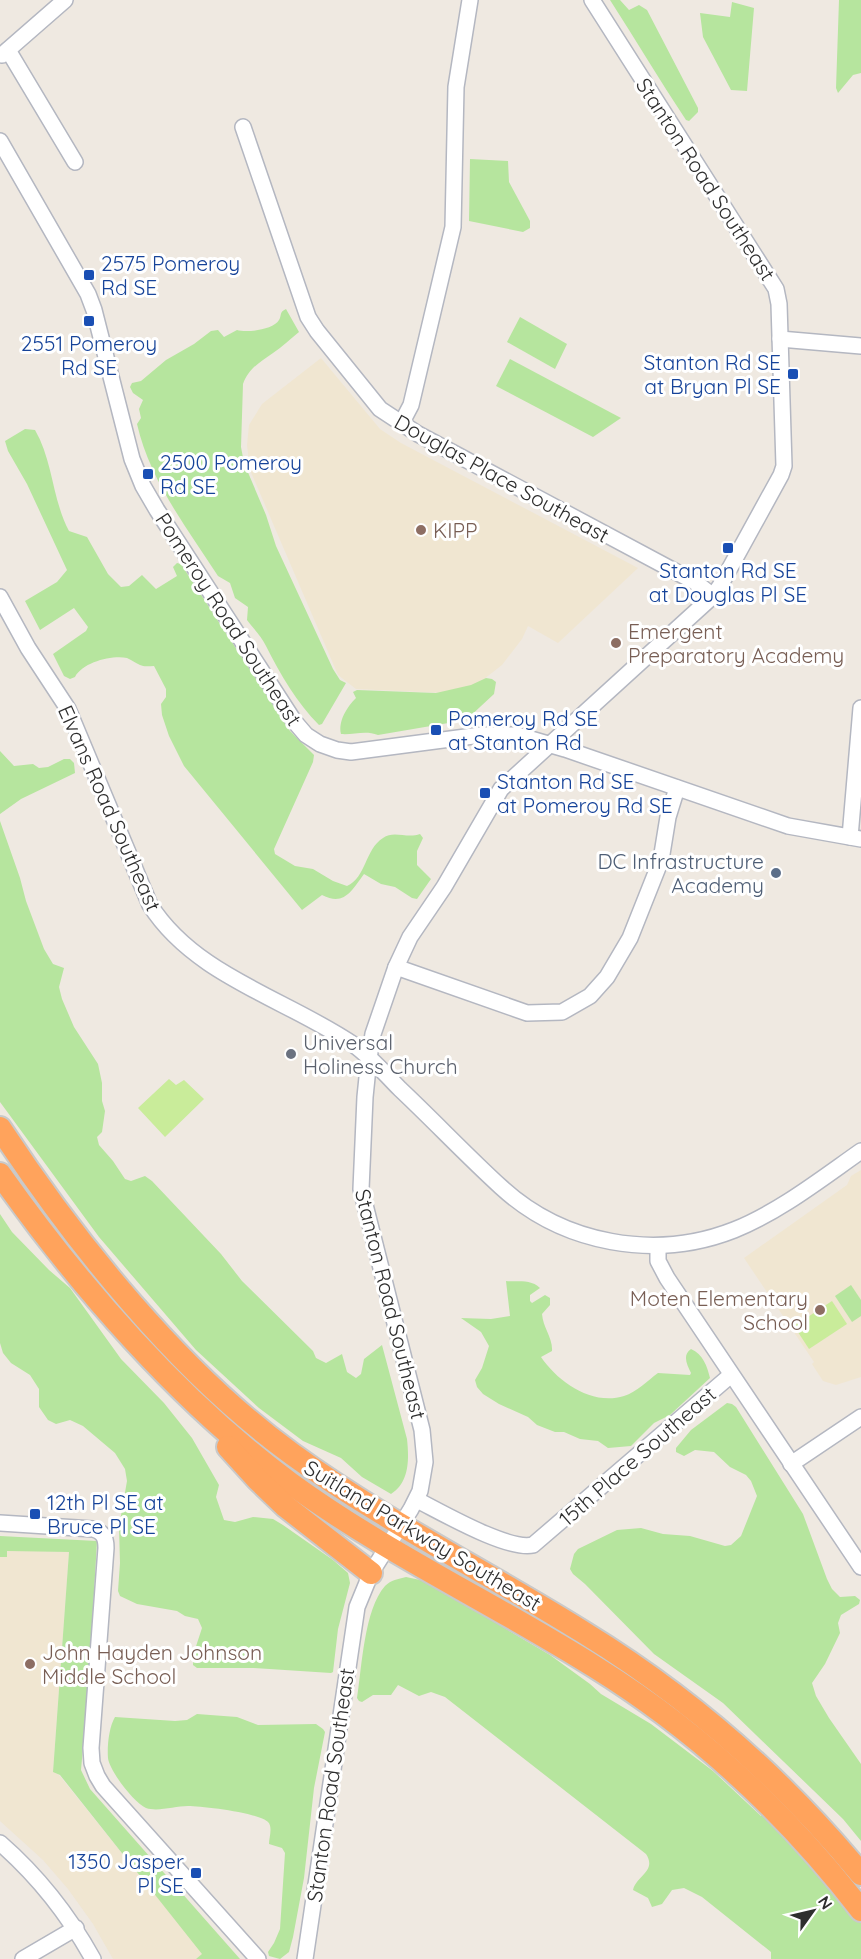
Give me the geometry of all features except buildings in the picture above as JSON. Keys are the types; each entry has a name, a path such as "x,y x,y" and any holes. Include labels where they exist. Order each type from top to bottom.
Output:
{"highway":[{"name":"Suitland Parkway Southeast","path":"0,1128 50,1200 120,1288 192,1368 250,1422 330,1481 401,1526 583,1632 685,1702 729,1737 780,1785 814,1819 861,1874"},
{"name":"Suitland Parkway Southeast","path":"0,1174 65,1260 179,1388 236,1441 290,1483 341,1517 596,1667 666,1716 763,1798 813,1851 861,1910"},
{"path":"179,1388 228,1448 258,1480 298,1517 371,1573"}],"street":[{"path":"65,0 4,53 75,162"},
{"path":"401,424 409,412 453,227 456,87 470,0"},
{"name":"Stanton Road Southeast","path":"305,1959 354,1621 362,1593 371,1573 417,1500 425,1467 422,1430 361,1195 364,1097 374,1034 396,966 410,937 444,887 501,789 713,596 783,470 778,296 771,279 592,0"},
{"name":"Douglas Place Southeast","path":"243,127 308,317 380,409 401,424 457,456 695,582 713,596"},
{"name":"Pomeroy Road Southeast","path":"0,141 91,300 128,447 143,486 302,731 311,739 329,748 351,752 493,734 517,735 788,826 855,838"},
{"path":"780,339 861,346"},
{"name":"Elvans Road Southeast","path":"0,597 28,648 68,709 150,905 168,931 186,948 223,972 354,1046 501,1187 531,1210 558,1225 594,1238 630,1245 658,1246 698,1241 740,1227 774,1210 861,1151"},
{"path":"855,838 861,708"},
{"path":"396,966 527,1013 562,1012 590,996 607,977 630,938 661,860 668,817 677,788"},
{"path":"658,1246 658,1261 664,1273 861,1567"},
{"name":"15th Place Southeast","path":"417,1500 470,1528 521,1546 532,1545 543,1538 731,1375"},
{"path":"791,1464 861,1416"},
{"path":"0,1523 93,1529 105,1536 91,1748 96,1776 258,1959"},
{"path":"0,1843 41,1881 76,1928 93,1959"},
{"path":"23,1959 76,1928"}],"shaded area":[{"name":"KIPP","path":"321,358 380,429 401,443 638,568 558,643 528,626 522,639 502,665 468,688 443,693 356,689 338,675 250,470 247,445 249,425 262,404"},
{"name":"Moten Elementary School","path":"861,1170 861,1377 836,1385 823,1381 812,1364 814,1362 744,1258 847,1185 851,1176"},
{"name":"John Hayden Johnson Middle School","path":"6,1551 69,1552 53,1771 59,1775 203,1954 196,1959 113,1959 93,1924 68,1889 43,1860 0,1821 0,1557 6,1557"}],"green space":[{"path":"610,0 620,0 629,10 639,5 647,10 698,108 698,112 689,121 676,105"},
{"path":"839,0 861,0 861,73 853,75 838,93 836,88"},
{"path":"732,2 754,8 747,91 731,90 703,37 700,13 730,17"},
{"path":"470,159 508,161 509,182 530,221 530,228 523,232 469,221"},
{"path":"286,309 299,332 255,366 245,378 241,447 244,463 266,515 276,546 333,669 340,680 346,683 322,724 319,725 296,698 262,639 247,620 248,607 235,598 230,583 218,576 160,484 143,445 137,424 141,418 139,409 143,400 133,393 130,387 132,383 141,381 166,360 211,331 218,330 224,337 237,330 253,331 265,328 276,323"},
{"path":"520,317 567,344 555,369 507,342"},
{"path":"510,359 621,418 593,437 496,386"},
{"path":"25,429 35,430 41,442 63,519 69,531 87,537 108,574 121,587 129,586 142,575 156,589 177,576 173,567 177,563 181,564 290,731 314,755 313,762 274,849 275,854 295,866 313,869 347,886 358,877 372,849 383,838 392,835 420,834 423,838 417,851 417,865 431,879 417,899 364,874 351,891 342,898 336,899 322,895 302,910 184,766 169,736 162,715 161,704 166,697 166,689 154,666 142,666 121,657 98,661 84,667 70,679 64,676 53,654 86,631 88,627 74,608 40,630 25,601 57,582 67,570 5,441"},
{"path":"486,678 496,682 494,694 466,720 378,735 341,734 342,719 356,698 353,692 357,690 436,693 471,685"},
{"path":"0,751 14,766 33,764 39,768 48,767 64,759 70,759 74,763 75,773 21,799 0,814"},
{"path":"0,821 44,949 53,964 64,968 59,987 62,999 74,1027 98,1064 105,1111 102,1132 97,1137 99,1145 125,1179 131,1181 145,1176 152,1181 221,1254 242,1281 313,1351 316,1358 326,1363 342,1354 347,1372 356,1378 361,1374 364,1359 382,1345 408,1446 405,1476 402,1483 391,1494 362,1477 341,1458 303,1441 259,1408 196,1350 99,1237 0,1102"},
{"path":"169,1079 176,1085 184,1080 204,1099 165,1137 138,1108"},
{"path":"0,1214 12,1232 70,1288 121,1359 164,1403 192,1438 219,1485 216,1497 224,1520 235,1522 253,1517 273,1519 348,1573 350,1583 338,1629 333,1672 197,1668 193,1665 193,1660 202,1628 198,1619 185,1616 177,1611 137,1604 120,1596 118,1591 119,1527 127,1481 125,1469 115,1453 83,1426 70,1420 56,1424 48,1420 39,1407 39,1389 30,1375 11,1363 3,1353 0,1343"},
{"path":"506,1281 528,1282 540,1288 530,1295 532,1303 545,1295 550,1298 550,1305 542,1314 552,1351 541,1357 557,1375 577,1390 600,1398 612,1398 633,1392 658,1373 690,1375 686,1357 691,1349 701,1357 710,1378 670,1415 654,1423 631,1446 608,1448 598,1441 580,1439 537,1425 528,1417 483,1394 477,1387 475,1380 482,1368 489,1346 481,1332 461,1318 491,1319 510,1316"},
{"path":"851,1285 861,1300 861,1316 852,1322 835,1296"},
{"path":"832,1301 847,1324 809,1349 794,1326"},
{"path":"727,1403 736,1407 803,1514 832,1589 840,1597 855,1596 860,1600 859,1604 841,1615 838,1623 840,1633 825,1664 812,1683 816,1696 829,1718 861,1764 861,1841 843,1819 723,1703 654,1654 570,1569 574,1554 578,1549 617,1530 641,1528 663,1534 690,1536 725,1546 731,1545 741,1536 757,1496 751,1481 746,1475 730,1467 714,1452 695,1450 684,1456 676,1452 676,1448 691,1430"},
{"path":"0,1536 97,1541 81,1770 90,1789 240,1959 196,1959 202,1954 60,1775 53,1772 69,1552 7,1551 7,1557 0,1557"},
{"path":"406,1577 425,1581 550,1655 601,1694 651,1724 713,1771 761,1816 763,1814 822,1875 861,1923 861,1959 771,1959 771,1952 702,1897 684,1888 672,1890 662,1904 652,1907 648,1898 633,1890 648,1869 649,1860 646,1854 445,1697 431,1692 419,1696 398,1685 391,1695 373,1695 362,1702 359,1701 357,1698 363,1655 372,1609 385,1586 392,1581"},
{"path":"197,1714 237,1717 258,1725 316,1724 325,1732 314,1788 304,1878 293,1937 289,1952 280,1959 269,1956 268,1952 280,1929 285,1853 282,1848 269,1844 271,1830 268,1822 243,1813 205,1807 146,1808 129,1793 109,1763 108,1742 115,1717 175,1721 187,1720"}],"place":[{"name":"2575 Pomeroy Rd SE","path":"89,275"},
{"name":"2551 Pomeroy Rd SE","path":"89,321"},
{"name":"Stanton Rd SE at Bryan Pl SE","path":"793,374"},
{"name":"2500 Pomeroy Rd SE","path":"148,474"},
{"name":"KIPP","path":"421,530"},
{"name":"Stanton Rd SE at Douglas Pl SE","path":"728,548"},
{"name":"Emergent Preparatory Academy","path":"616,643"},
{"name":"Pomeroy Rd SE at Stanton Rd","path":"436,730"},
{"name":"Stanton Rd SE at Pomeroy Rd SE","path":"485,793"},
{"name":"DC Infrastructure Academy","path":"776,873"},
{"name":"Universal Holiness Church","path":"291,1054"},
{"name":"Moten Elementary School","path":"820,1310"},
{"name":"12th Pl SE at Bruce Pl SE","path":"35,1514"},
{"name":"John Hayden Johnson Middle School","path":"30,1664"},
{"name":"1350 Jasper Pl SE","path":"196,1873"}]}
